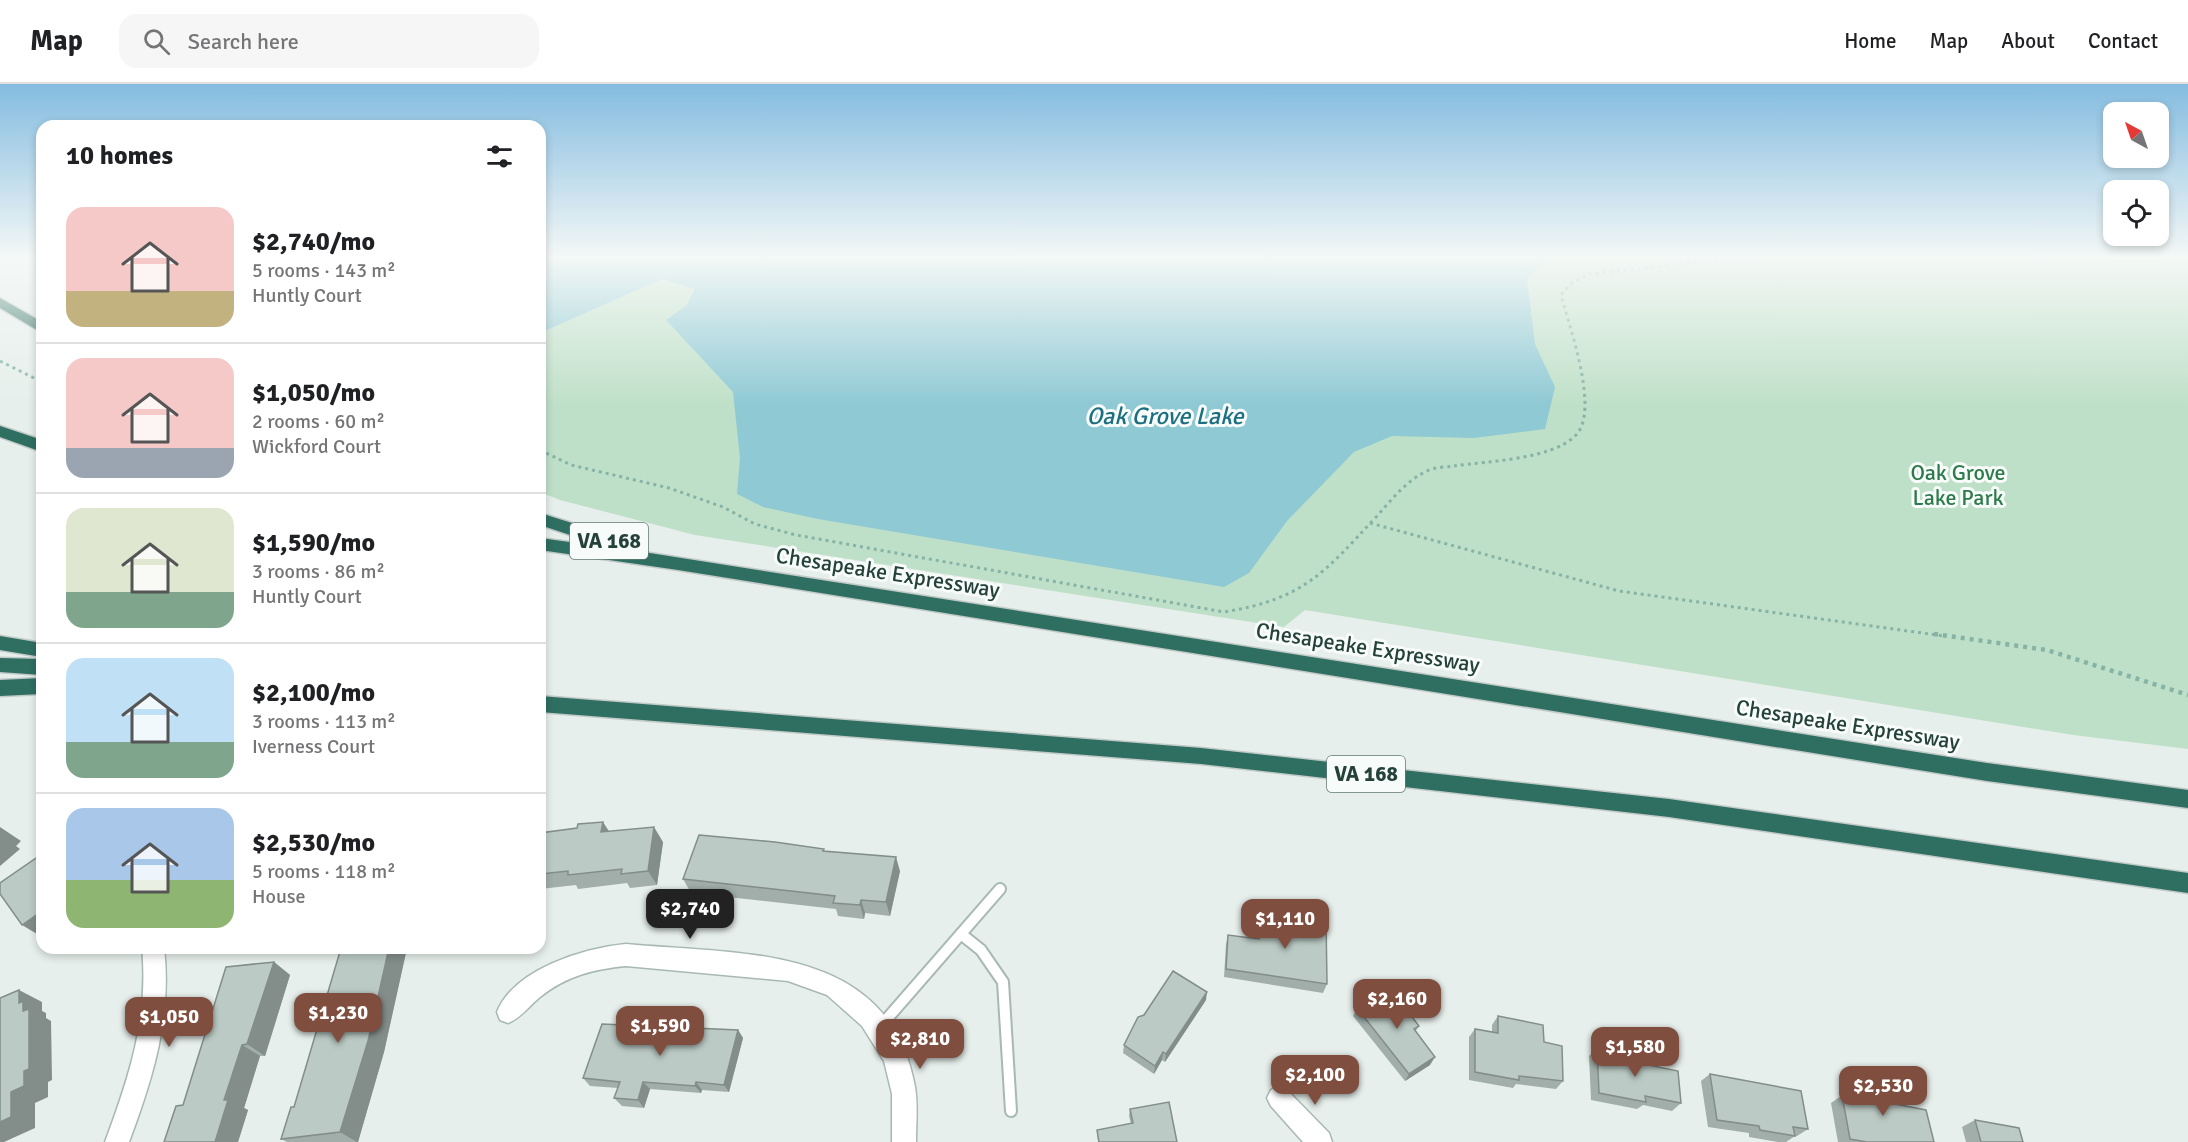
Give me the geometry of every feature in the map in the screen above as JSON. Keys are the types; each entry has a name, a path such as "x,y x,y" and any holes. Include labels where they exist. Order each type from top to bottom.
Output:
{"highway":[{"path":"5,305 36,324"},
{"path":"0,431 36,444"},
{"name":"VA 168","path":"546,521 678,563"},
{"name":"Chesapeake Expressway","path":"546,545 678,563 1987,772 2188,799"},
{"path":"0,643 36,649"},
{"path":"0,665 36,667"},
{"path":"0,688 36,686"},
{"name":"VA 168","path":"546,704 1212,757 1681,810 2188,883"}],"street":[{"path":"117,1142 143,1070 153,1024 157,996 154,954"},
{"path":"508,1012 544,980 572,964 602,956 626,955 788,970 834,986 861,1006 876,1024 893,1054 903,1086 906,1119 904,1142"},
{"path":"1279,1098 1320,1142"}],"lane":[{"path":"876,1024 1000,889"},
{"path":"961,933 981,950 1003,982 1011,1111"}],"path":[{"path":"546,453 571,465 669,488 723,507 755,524 796,535 1224,612 1255,607 1295,592 1326,571 1405,485 1429,470 1548,452 1575,435 1587,414 1582,379 1564,305"},
{"path":"0,361 36,379"},
{"path":"1370,523 1619,591 2047,650 2188,695"}],"green space":[{"name":"Oak Grove Lake Park","path":"546,305 2188,305 2188,749 2073,735 1305,610 1284,627 695,535 546,494"}],"water":[{"name":"Oak Grove Lake","path":"546,305 602,305 546,330"},
{"name":"Oak Grove Lake","path":"1530,305 1535,344 1555,387 1545,429 1474,438 1392,436 1354,452 1287,521 1249,573 1224,587 818,519 763,507 737,494 740,458 733,392 666,320 686,306"}],"building":[{"path":"603,822 601,832 654,827 648,871 621,874 622,869 568,875 568,871 546,873 546,832 577,828 578,824"},
{"path":"699,835 775,842 824,849 823,851 896,857 886,902 861,900 860,905 833,903 835,896 683,879"},
{"path":"36,858 36,915 22,925 0,894 0,883"},
{"path":"1282,911 1326,916 1327,984 1226,969 1228,935 1259,939 1262,936 1281,937"},
{"path":"339,954 388,954 368,1041 340,1132 281,1139 291,1107 294,1107"},
{"path":"274,962 247,1044 242,1045 224,1100 228,1100 215,1142 164,1142 176,1106 183,1105 226,967"},
{"path":"1173,971 1207,992 1166,1054 1163,1052 1155,1066 1124,1045 1138,1017 1144,1015"},
{"path":"1389,987 1419,1026 1414,1029 1435,1057 1409,1074 1357,1008"},
{"path":"19,990 19,1003 23,1001 23,1011 29,1009 29,1069 24,1071 24,1086 11,1092 11,1117 0,1122 0,998"},
{"path":"1498,1016 1543,1025 1544,1042 1562,1046 1563,1081 1519,1076 1519,1080 1475,1072 1475,1029 1498,1033"},
{"path":"602,1024 738,1030 724,1085 696,1082 695,1086 643,1082 638,1100 614,1098 620,1082 583,1078"},
{"path":"1597,1048 1639,1057 1639,1063 1678,1071 1681,1103 1645,1096 1646,1102 1599,1093"},
{"path":"1710,1074 1801,1091 1808,1129 1793,1127 1795,1136 1760,1130 1759,1126 1717,1120"},
{"path":"1851,1078 1886,1084 1890,1103 1926,1110 1934,1142 1867,1142 1850,1139 1842,1095 1855,1098"},
{"path":"1169,1102 1177,1142 1099,1142 1097,1130 1133,1123 1130,1109"},
{"path":"1975,1120 2019,1128 2023,1142 1981,1142"}]}
